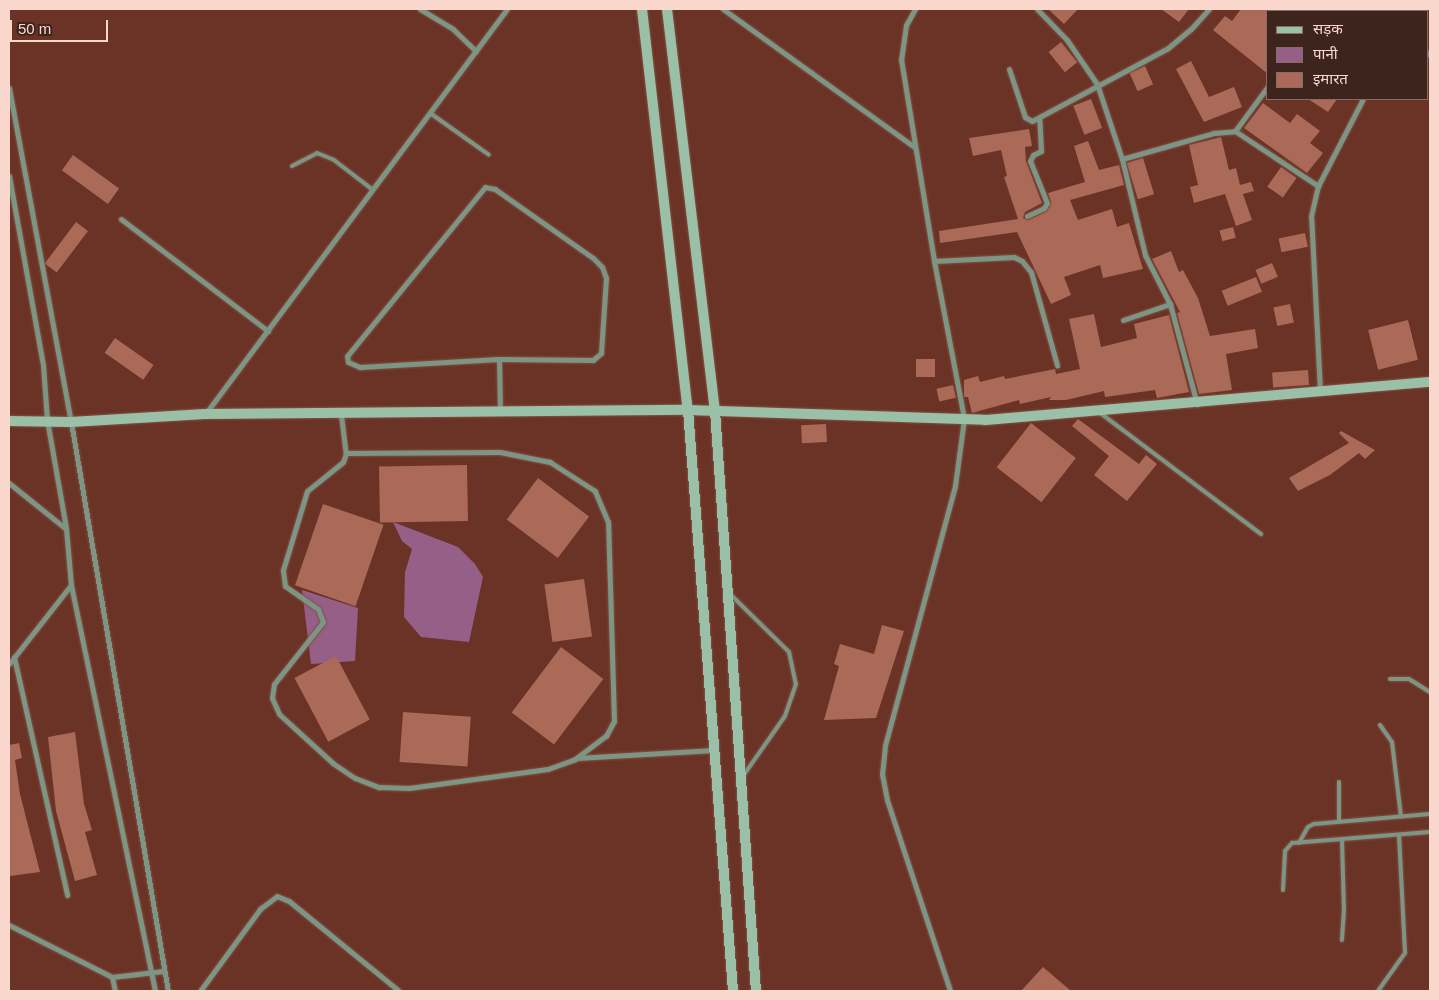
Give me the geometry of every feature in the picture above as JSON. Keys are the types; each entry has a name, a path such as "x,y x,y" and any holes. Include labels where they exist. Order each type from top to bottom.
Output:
{"main road":[{"path":"642,9 688,410 733,991"},
{"path":"667,9 715,411 756,991"},
{"path":"9,421 47,420 71,422 205,414 341,415 688,410 964,419 1197,404 1320,394 1430,382"}],"street":[{"path":"420,9 453,29 476,51"},
{"path":"205,414 507,9"},
{"path":"723,9 914,147"},
{"path":"912,9 904,33 901,59 914,147 964,419 955,486 885,746 882,774 887,800 950,991"},
{"path":"1037,9 1067,40 1097,84 1122,159 1144,255 1170,304 1197,404"},
{"path":"1009,69 1024,117 1028,121 1039,118 1097,84 1174,44 1209,9"},
{"path":"9,88 71,422 168,991"},
{"path":"1235,131 1266,89"},
{"path":"1320,394 1311,216 1318,186 1362,100"},
{"path":"1027,216 1044,208 1047,203 1030,161 1033,155 1041,151 1039,118"},
{"path":"1122,159 1214,132 1235,131 1318,186"},
{"path":"9,176 43,365 47,420 66,528 71,585 155,991"},
{"path":"485,187 496,189 593,258 602,267 606,278 601,354 593,360 499,359 360,367 348,362 347,356 485,187"},
{"path":"121,219 268,331"},
{"path":"934,261 1014,257 1022,261 1031,272 1057,365"},
{"path":"1123,320 1170,304"},
{"path":"499,359 500,413"},
{"path":"341,415 346,453 337,470 308,491 283,570 285,586 318,609 323,622 318,632 274,684 272,698 279,714 334,764 355,778 379,787 409,788 548,769 575,759 606,736 614,721 608,522 595,491 550,462 500,452 346,453"},
{"path":"9,483 66,528"},
{"path":"9,664 71,585"},
{"path":"14,658 68,895"},
{"path":"575,759 714,750"},
{"path":"200,991 260,910 277,896 289,900 399,991"},
{"path":"9,924 112,977 164,971"},
{"path":"112,977 115,991"}],"lane":[{"path":"430,112 489,154"},
{"path":"292,166 317,153 334,160 373,190"},
{"path":"1097,411 1261,534"},
{"path":"728,592 789,652 796,684 785,716 742,778"},
{"path":"1390,679 1409,679 1430,692"},
{"path":"1380,725 1392,742 1401,816"},
{"path":"1339,782 1339,821"},
{"path":"1299,843 1310,825 1430,814"},
{"path":"1283,890 1285,851 1292,844 1430,832"},
{"path":"1378,991 1405,953 1399,835"},
{"path":"1342,840 1344,910 1342,940"}],"water":[{"path":"393,522 458,547 475,564 483,577 469,642 421,637 404,617 405,572 412,549 402,541"},
{"path":"302,590 358,608 355,661 311,664"}],"building":[{"path":"1048,9 1078,9 1064,24"},
{"path":"1161,9 1189,9 1179,22"},
{"path":"1241,9 1268,9 1266,10 1266,72 1213,30 1225,16 1232,21"},
{"path":"1061,42 1077,62 1065,72 1049,52"},
{"path":"1191,61 1209,97 1234,87 1242,107 1204,122 1176,69"},
{"path":"1145,66 1153,84 1138,91 1129,73"},
{"path":"1091,99 1102,128 1084,135 1073,106"},
{"path":"1310,100 1336,100 1328,112"},
{"path":"1263,103 1290,123 1297,114 1320,131 1310,143 1323,153 1307,173 1244,128"},
{"path":"1029,129 1032,146 1025,147 1026,161 1042,203 1025,212 1023,218 1028,220 1047,211 1051,203 1048,193 1085,182 1074,146 1088,141 1099,170 1119,165 1124,185 1070,200 1078,220 1112,209 1117,227 1129,223 1143,269 1103,278 1100,265 1064,277 1071,295 1051,304 1017,232 940,243 939,231 1018,219 1004,177 1007,176 1001,150 973,156 969,138"},
{"path":"1221,137 1229,170 1236,168 1240,185 1251,182 1254,191 1243,194 1252,220 1236,226 1225,194 1194,203 1190,187 1198,185 1189,145"},
{"path":"73,155 119,189 108,204 62,170"},
{"path":"1143,158 1154,194 1138,199 1127,163"},
{"path":"1281,167 1297,178 1283,198 1267,187"},
{"path":"76,222 88,231 57,273 45,264"},
{"path":"1233,227 1236,238 1222,241 1219,231"},
{"path":"1305,233 1308,247 1282,252 1279,239"},
{"path":"1171,251 1179,272 1183,270 1198,298 1210,336 1255,329 1258,348 1226,354 1232,390 1199,394 1177,313 1180,312 1152,259"},
{"path":"1272,263 1278,277 1261,284 1255,270"},
{"path":"1256,277 1262,292 1228,306 1222,291"},
{"path":"1290,304 1294,323 1277,326 1273,308"},
{"path":"1094,314 1101,347 1137,338 1134,324 1169,315 1189,392 1157,398 1155,390 1105,397 1104,391 1066,400 1049,400 1051,397 1020,404 1019,400 972,413 968,397 964,397 964,380 978,376 980,382 1004,376 1005,379 1055,369 1056,374 1080,369 1069,319"},
{"path":"1408,320 1418,360 1378,370 1368,330"},
{"path":"115,338 154,365 143,380 105,353"},
{"path":"916,359 935,359 935,377 916,377"},
{"path":"1308,370 1309,385 1273,387 1272,373"},
{"path":"953,385 956,398 939,401 936,389"},
{"path":"1078,419 1139,464 1146,455 1157,464 1127,501 1094,475 1109,456 1072,426"},
{"path":"1031,423 1076,458 1041,502 997,467"},
{"path":"826,424 827,442 802,443 801,425"},
{"path":"1341,431 1375,450 1365,459 1359,453 1330,475 1298,491 1289,478 1349,443 1339,433"},
{"path":"467,465 468,521 380,523 379,467"},
{"path":"538,478 589,517 558,558 507,520"},
{"path":"323,504 384,525 356,606 295,585"},
{"path":"584,579 592,636 552,642 544,585"},
{"path":"882,625 904,631 876,718 824,720 839,666 834,664 840,644 874,654"},
{"path":"561,647 603,679 554,744 512,712"},
{"path":"336,656 370,720 328,742 295,678"},
{"path":"403,712 471,717 467,767 400,762"},
{"path":"75,732 84,804 92,830 85,832 97,875 75,881 56,811 48,737"},
{"path":"19,743 22,758 15,760 20,794 40,872 10,876 9,745"},
{"path":"1043,967 1071,991 1021,991"}]}
